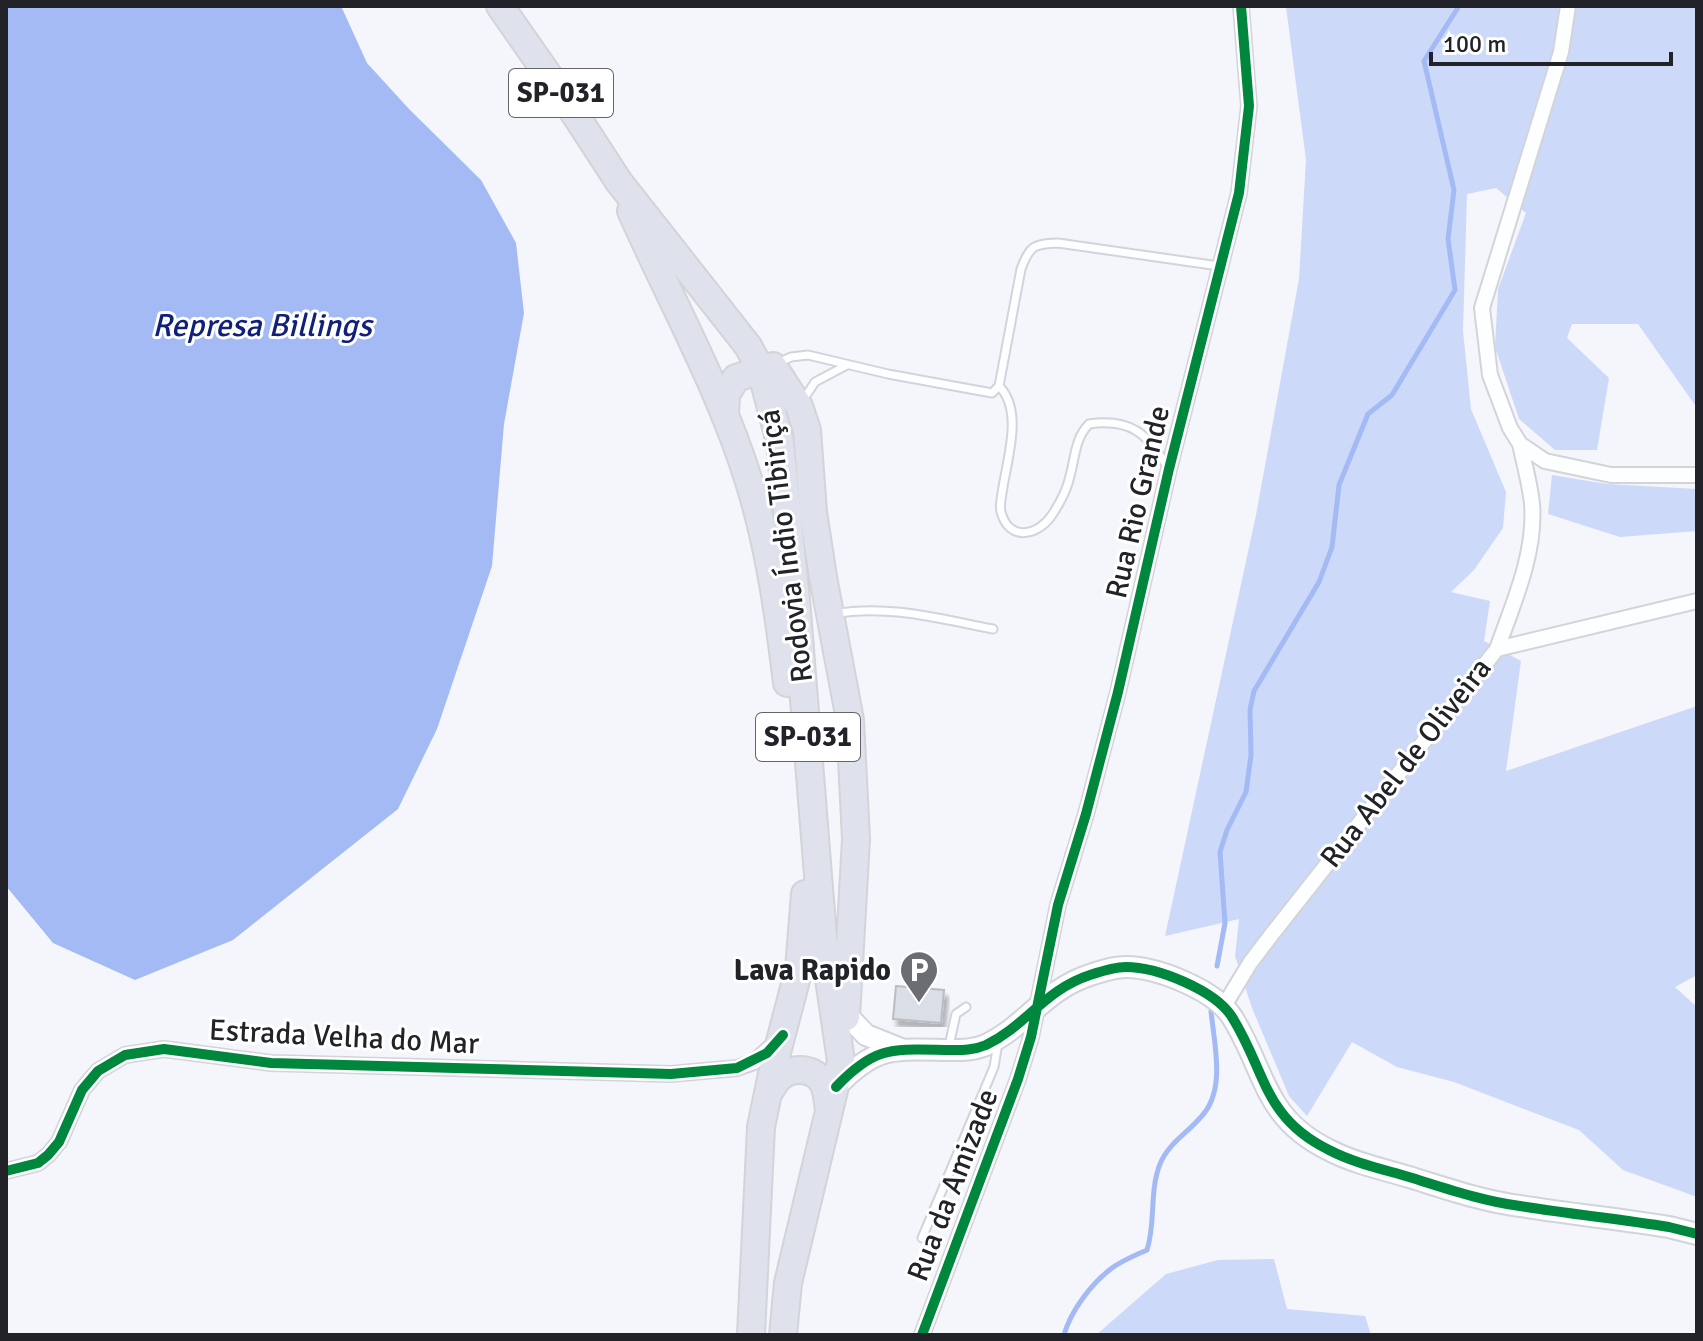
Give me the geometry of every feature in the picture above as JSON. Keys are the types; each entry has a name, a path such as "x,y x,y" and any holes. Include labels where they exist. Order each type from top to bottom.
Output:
{"highway":[{"name":"Rodovia Índio Tibiriçá","path":"500,6 619,182 767,368 783,469 823,938 839,1074 797,1241 788,1283 783,1335"},
{"name":"Rodovia Índio Tibiriçá","path":"619,182 725,416 750,484 767,545 793,745 805,893 799,969 761,1127 751,1335"},
{"path":"725,416 726,395 736,378 767,368 799,406 807,430 813,512 850,720 854,766 856,839 846,1014 839,1074"},
{"path":"768,1094 786,1073 809,1071 823,1083 830,1114"}],"street":[{"name":"Rua Rio Grande","path":"1038,1004 1058,905 1118,692 1169,469 1239,193 1249,106 1241,6"},
{"path":"1497,649 1532,533 1532,505 1520,444 1510,428 1490,375 1482,308 1561,52 1568,6"},
{"path":"1520,444 1545,461 1579,470 1611,475 1697,475"},
{"name":"Rua Abel de Oliveira","path":"1224,1006 1272,934 1497,649 1697,601"},
{"path":"839,1074 865,1060 901,1049 967,1051 998,1039 1068,983 1109,969 1143,968 1173,978 1224,1006 1241,1033 1272,1102 1305,1137 1329,1150 1487,1200 1669,1227 1697,1234"},
{"name":"Rua da Amizade","path":"922,1335 1018,1079 1038,1004"},
{"path":"846,1014 866,1035 901,1049"},
{"path":"737,1068 767,1053 783,1035"},
{"name":"Estrada Velha do Mar","path":"6,1171 38,1163 48,1155 59,1142 82,1090 98,1071 125,1055 164,1049 287,1063 671,1074 737,1068"},
{"path":"737,1068 748,1071 768,1094"}],"lane":[{"path":"767,368 801,354 992,393 999,386 1021,269 1027,252 1037,244 1058,243 1221,267"},
{"path":"799,406 815,382 847,365"},
{"path":"999,386 1008,395 1012,423 1001,512 1010,526 1022,533 1037,531 1056,510 1070,477 1077,443 1089,424 1109,424 1143,433 1153,442 1169,469"},
{"path":"829,615 860,609 892,610 993,629"},
{"path":"949,1050 956,1014 966,1007"},
{"path":"922,1238 994,1067 998,1039"}],"shaded area":[{"path":"1697,6 1697,408 1638,324 1572,324 1567,338 1609,378 1597,450 1555,450 1519,419 1495,347 1498,289 1526,213 1496,188 1467,194 1463,331 1471,409 1506,492 1503,528 1474,570 1451,592 1490,601 1484,641 1521,661 1506,771 1697,706 1697,975 1675,987 1697,1007 1697,1197 1623,1170 1579,1130 1454,1082 1397,1067 1352,1042 1307,1116 1289,1096 1252,1008 1235,956 1239,919 1165,936 1256,515 1299,279 1306,160 1286,7"},
{"path":"1552,475 1607,484 1697,489 1697,531 1620,537 1548,514"},
{"path":"1274,1259 1287,1309 1365,1316 1371,1335 1096,1335 1166,1274 1218,1260"}],"water":[{"name":"Represa Billings","path":"6,6 341,6 367,63 481,180 516,243 524,313 504,424 492,566 437,729 398,809 233,940 135,980 53,943 6,886"}],"building":[{"name":"Lava Rapido","path":"896,986 944,990 941,1023 893,1019"}],"waterway":[{"path":"1217,966 1225,923 1220,852 1246,792 1251,755 1250,710 1254,691 1319,582 1332,547 1339,485 1368,414 1392,395 1455,290 1448,239 1454,190 1424,61 1459,6"},
{"path":"1064,1335 1077,1307 1097,1281 1116,1265 1147,1250 1155,1185 1163,1157 1200,1118 1214,1095 1217,1067 1211,1011"}],"cycle path":[{"path":"922,1335 1031,1037 1058,905 1118,692 1169,469 1239,193 1249,106 1241,6"},
{"path":"836,1087 862,1064 885,1053 898,1050 966,1050 986,1045 1074,982 1112,968 1139,968 1184,982 1224,1007 1243,1037 1278,1108 1307,1137 1339,1155 1492,1201 1669,1227 1697,1234"},
{"path":"6,1171 38,1163 48,1155 59,1142 82,1090 98,1071 125,1055 164,1049 271,1063 671,1074 737,1068 767,1053 783,1035"}],"place":[{"name":"Lava Rapido","path":"919,1004"}]}
